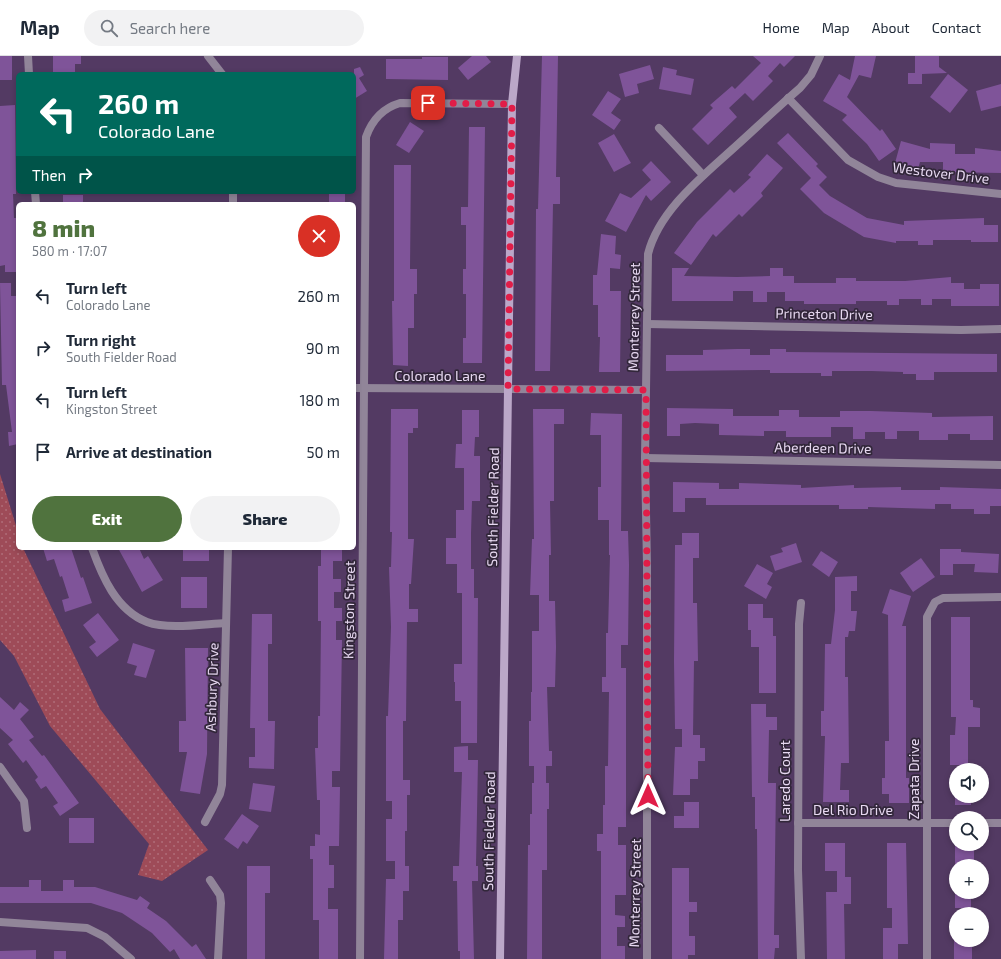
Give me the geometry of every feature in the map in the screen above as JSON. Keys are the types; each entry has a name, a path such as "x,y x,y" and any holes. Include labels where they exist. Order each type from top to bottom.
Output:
{"street":[{"path":"28,56 29,72"},
{"path":"208,56 220,72"},
{"name":"South Fielder Road","path":"500,959 512,104 517,56"},
{"name":"Monterrey Street","path":"647,959 647,566 645,458 648,254 650,243 673,208 704,175 811,75 820,56"},
{"name":"Westover Drive","path":"788,98 848,160 878,177 896,183 1001,194"},
{"name":"Kingston Street","path":"360,959 360,707 365,388 366,137 370,127 383,111 390,106 400,103 512,104"},
{"path":"659,128 704,175"},
{"name":"Princeton Drive","path":"647,324 962,330 1001,328"},
{"name":"Colorado Lane","path":"356,388 646,390"},
{"name":"Aberdeen Drive","path":"645,458 1001,465"},
{"path":"93,550 102,575 112,593 130,611 147,622 164,625 226,623"},
{"name":"Ashbury Drive","path":"205,822 220,794 222,785 228,550"},
{"name":"Zapata Drive","path":"927,959 928,617 935,602 943,598 1001,597"},
{"name":"Laredo Court","path":"801,603 799,624 798,823 801,959"},
{"path":"0,767 24,801 27,828"},
{"name":"Del Rio Drive","path":"798,823 949,823"},
{"path":"989,823 1001,823"},
{"path":"210,880 220,895 221,903 218,959"},
{"path":"0,922 86,928 105,936 131,959"}],"shaded area":[{"path":"0,474 16,526 16,550 24,550 100,709 208,850 162,881 138,875 149,844 50,726 14,656 0,640"}],"building":[{"path":"0,56 12,56 12,80 0,80"},
{"path":"53,56 81,56 81,64 75,64 75,72 53,72"},
{"path":"472,56 486,56 491,62 468,80 458,68"},
{"path":"542,56 558,56 556,177 560,177 560,204 553,204 550,371 535,371 536,209 538,209"},
{"path":"753,56 795,56 784,67 780,63 768,76 773,81 753,101 745,93 729,108 737,117 708,145 692,129 713,108 710,105 732,86 735,89 761,63"},
{"path":"855,56 876,56 871,78 859,75 847,97 880,131 882,129 896,149 879,161 867,144 842,120 847,115 823,101 839,74 850,80"},
{"path":"915,56 939,56 939,67 947,73 922,74 922,84 908,84 908,73 915,73"},
{"path":"422,57 448,57 448,80 386,79 386,59 422,59"},
{"path":"650,65 654,79 637,84 639,93 625,97 619,74"},
{"path":"360,67 364,75 359,78 367,91 356,98 356,72 354,72 354,69"},
{"path":"663,67 677,70 676,75 694,79 691,95 659,89"},
{"path":"948,74 968,90 950,113 930,97"},
{"path":"1001,84 1001,106 981,111 976,91"},
{"path":"608,91 621,99 611,113 621,120 614,130 592,115"},
{"path":"15,105 16,194 13,194 14,218 16,218 16,272 5,272 5,265 0,266 0,106"},
{"path":"410,122 424,131 409,153 396,145"},
{"path":"469,127 485,127 482,363 463,363 463,338 466,338 466,294 463,294 463,269 466,269 466,225 461,225 461,207 468,207"},
{"path":"788,133 818,164 816,166 827,177 819,185 830,196 867,218 904,225 904,221 984,218 984,225 998,225 998,242 933,240 933,245 918,245 918,241 896,241 896,243 864,237 824,213 800,189 811,178 777,143"},
{"path":"614,134 631,163 614,172 598,143"},
{"path":"901,141 930,149 930,143 955,144 955,154 975,154 975,148 1001,151 1001,173 943,172 943,162 920,162 918,169 895,163"},
{"path":"767,154 783,168 761,193 763,196 742,217 739,214 716,237 713,234 691,265 674,253 697,222 730,189 734,193 751,177 748,175"},
{"path":"651,161 671,182 651,201 646,195 626,232 605,221 620,193 631,198 651,180 642,170"},
{"path":"394,165 411,165 410,269 417,269 417,294 414,294 414,328 408,328 408,366 393,365 392,301 394,301"},
{"path":"329,194 345,194 345,202 329,202"},
{"path":"63,195 83,195 83,202 63,202"},
{"path":"601,234 616,236 615,254 621,255 620,269 610,268 610,291 621,291 620,372 599,372 600,337 598,337 598,305 593,305 593,275 597,275"},
{"path":"672,268 689,268 684,276 737,277 770,276 770,268 783,268 783,276 794,276 794,283 836,283 836,278 856,278 856,281 905,281 951,277 951,283 964,283 964,289 980,289 980,284 999,284 999,306 951,306 951,299 932,299 932,305 921,305 921,299 899,299 899,305 887,305 887,301 856,301 856,304 804,304 804,301 785,301 785,292 767,292 767,302 753,302 753,291 733,291 733,301 672,301"},
{"path":"0,283 11,283 11,296 16,296 16,444 9,446 8,432 12,432 6,385 2,385"},
{"path":"750,349 750,355 770,355 770,349 786,349 786,352 997,354 997,372 934,372 934,380 916,380 916,374 903,374 903,372 832,371 832,376 821,376 821,373 770,373 770,370 666,371 666,355 703,355 703,350"},
{"path":"667,408 733,409 733,416 779,416 779,410 799,410 799,417 840,417 840,411 932,413 932,417 993,416 993,440 970,440 970,434 948,434 948,440 919,440 919,431 897,431 897,439 885,439 885,432 865,432 865,439 853,439 853,427 831,427 831,437 786,437 786,431 764,431 764,436 719,435 719,424 695,423 680,424 680,436 667,436"},
{"path":"391,409 418,409 418,428 413,428 413,433 408,433 408,539 414,539 411,584 409,584 409,609 418,609 418,622 407,622 406,721 403,721 403,780 410,780 410,795 407,795 407,831 405,831 405,866 409,866 409,891 403,891 403,920 398,920 398,959 384,959 386,879 395,879 395,861 386,861 386,819 392,819 392,801 386,801 386,716 388,716 391,627 389,567 391,567 392,532 390,532"},
{"path":"533,409 564,409 564,424 554,424 554,501 550,501 551,555 549,555 549,601 555,601 556,647 555,687 547,687 549,751 552,751 552,766 546,766 546,783 549,783 549,809 547,809 547,870 542,870 542,959 527,959 528,845 530,845 530,814 532,814 532,783 534,783 534,766 529,766 529,721 531,721 532,692 532,631 539,631 539,595 530,595 532,539 534,539"},
{"path":"462,410 479,410 479,437 475,437 474,456 480,456 480,501 472,501 471,534 471,569 474,569 474,598 478,598 477,743 461,743 461,701 455,701 454,664 462,664 462,593 457,593 457,564 446,564 446,538 456,538 456,510 464,510 464,468 455,468 456,444 462,444"},
{"path":"591,413 622,414 621,531 628,531 629,565 628,645 621,645 621,668 626,668 626,827 618,827 618,845 626,845 626,895 615,895 615,915 625,916 625,927 617,927 617,946 625,946 625,959 601,959 601,851 597,851 597,834 603,834 605,766 608,766 609,692 602,692 602,677 606,677 606,633 608,633 610,555 609,520 598,520 598,487 601,487 601,435 590,435"},
{"path":"673,482 719,483 719,489 739,489 739,483 801,485 801,488 854,485 854,488 901,487 901,490 940,490 940,487 1001,489 1001,506 990,506 990,514 974,514 974,509 951,509 951,504 935,504 935,509 868,507 868,509 839,509 839,505 706,505 706,498 685,498 685,512 673,512"},
{"path":"682,533 699,533 699,558 693,558 693,603 697,603 698,661 694,661 693,735 700,735 700,748 705,748 705,761 698,761 698,779 690,779 690,795 673,795 675,747 682,747 682,729 675,729 674,661 675,545 682,545"},
{"path":"796,543 802,562 775,571 770,556 783,552 781,548"},
{"path":"940,549 961,549 961,552 999,554 998,573 974,572 975,564 953,564 953,575 940,575"},
{"path":"44,550 72,550 81,578 83,577 92,603 65,612 62,600 69,598 62,576 60,577 54,559 47,561"},
{"path":"119,550 140,550 144,559 148,556 163,580 142,592"},
{"path":"183,550 209,550 209,561 183,561"},
{"path":"321,550 342,550 342,561 333,561 333,579 341,579 341,592 334,592 334,608 342,608 342,621 336,621 336,640 342,640 340,771 332,771 332,787 340,787 339,846 329,846 329,865 334,865 334,888 328,888 328,909 338,909 338,959 319,959 319,920 313,920 313,859 310,859 310,846 315,846 315,834 320,835 320,800 317,800 315,748 318,748 318,716 320,716 321,621 318,621 318,566 321,566"},
{"path":"821,551 838,562 829,577 812,565"},
{"path":"921,558 935,577 913,592 900,573"},
{"path":"757,564 773,573 767,584 772,587 766,599 744,586"},
{"path":"857,576 857,591 851,591 851,611 857,611 855,631 849,631 848,637 845,637 845,677 848,677 849,763 841,763 840,790 849,790 849,802 823,802 825,736 821,736 821,711 824,711 825,644 831,644 835,610 835,577"},
{"path":"181,577 207,577 207,608 181,608"},
{"path":"890,589 911,596 902,626 906,626 906,778 909,778 909,803 889,803 889,794 882,794 882,778 885,778 885,741 889,741 888,615 882,613"},
{"path":"748,604 763,604 763,618 773,618 773,636 776,636 776,693 759,693 759,647 751,647 751,630 748,630"},
{"path":"98,613 119,640 97,657 89,647 96,642 83,625"},
{"path":"252,614 272,614 272,644 268,644 268,721 275,721 274,769 249,768 249,757 255,757 255,728 250,728"},
{"path":"951,617 970,617 970,700 973,700 973,707 980,708 980,727 968,727 968,763 950,763 950,735 955,735 956,717 951,717"},
{"path":"133,643 155,650 146,678 134,675 137,666 127,663"},
{"path":"185,648 208,648 207,754 200,794 180,791 187,752 179,752 179,721 186,721"},
{"path":"0,697 14,710 20,702 29,710 20,719 34,737 29,740 42,756 44,755 79,803 60,816 53,806 58,803 46,786 41,789 35,780 38,777 26,760 23,763 8,744 13,740 0,728"},
{"path":"751,704 766,704 766,717 777,717 777,730 769,730 768,783 776,783 774,935 779,935 779,948 775,948 774,959 758,959 757,829 755,829 755,797 752,797"},
{"path":"468,746 468,760 478,760 476,866 478,866 478,881 472,881 474,959 460,959 460,951 458,951 457,881 453,881 453,866 459,866 462,772 454,772 454,747"},
{"path":"253,783 275,786 271,812 249,809"},
{"path":"684,802 699,802 699,828 674,828 674,816 684,816"},
{"path":"955,803 971,803 971,805 955,805"},
{"path":"242,814 259,826 247,844 243,841 238,849 224,839"},
{"path":"69,818 94,818 94,843 69,843"},
{"path":"825,843 845,843 845,877 851,877 851,904 844,904 845,959 827,959 826,892 837,892 837,871 825,871"},
{"path":"887,843 906,843 908,944 898,944 898,959 883,959 883,928 892,928 892,908 887,908"},
{"path":"955,851 974,851 974,859 955,859"},
{"path":"247,866 270,866 270,893 265,893 265,959 247,959"},
{"path":"672,868 689,868 689,902 697,902 697,912 689,912 689,936 695,936 695,955 688,955 688,959 672,959"},
{"path":"29,880 41,880 41,891 63,891 63,880 74,880 74,887 95,887 137,900 140,896 150,903 147,908 166,921 192,947 196,944 206,959 180,959 174,949 170,952 152,933 122,913 91,903 0,903 0,887 29,887"},
{"path":"955,899 971,899 971,907 955,907"},
{"path":"954,947 972,947 972,959 954,959"},
{"path":"36,950 36,959 0,959 0,951"},
{"path":"54,951 66,951 66,959 54,959"}],"route":[{"path":"428,103 512,104 508,389 646,390 645,458 648,796"}]}
